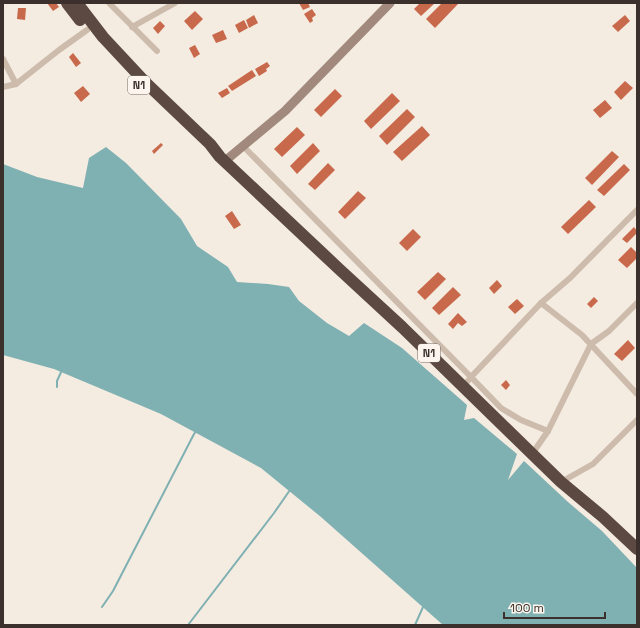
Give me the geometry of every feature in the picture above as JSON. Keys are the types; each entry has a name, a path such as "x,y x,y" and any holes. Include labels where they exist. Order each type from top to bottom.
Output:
{"highway":[{"name":"N1","path":"67,3 87,30 140,86 208,150 223,159"},
{"name":"N1","path":"77,3 103,37 145,82 210,144 223,159 402,327 561,482 603,517 637,549"}],"street":[{"path":"109,3 157,51"},
{"path":"132,27 175,3"},
{"path":"223,159 243,146 285,110 390,3"},
{"path":"3,87 16,84 87,30"},
{"path":"3,59 16,84"},
{"path":"243,146 501,408 521,420 548,431"},
{"path":"463,387 541,304 570,278 637,210"},
{"path":"541,304 582,335 637,394"},
{"path":"532,454 548,431 591,344 609,331 636,306"},
{"path":"561,482 593,464 637,420"}],"water":[{"path":"106,147 126,163 181,219 197,246 228,267 237,282 289,287 299,301 327,323 349,336 364,323 402,348 467,405 464,420 474,418 517,454 508,480 524,461 602,531 637,568 637,625 443,625 321,517 261,468 161,414 54,369 3,355 3,164 37,177 83,188 89,158"}],"building":[{"path":"47,3 56,3 59,7 53,11"},
{"path":"299,3 308,3 310,7 303,10"},
{"path":"420,3 435,3 421,16 414,9"},
{"path":"442,3 459,3 435,28 426,19"},
{"path":"18,8 26,8 25,20 17,19"},
{"path":"312,9 316,15 312,18 313,21 310,23 304,14"},
{"path":"195,11 203,19 192,30 184,21"},
{"path":"254,15 258,23 249,28 246,20"},
{"path":"625,15 630,21 618,32 612,26"},
{"path":"244,20 248,28 239,33 235,25"},
{"path":"160,21 165,26 158,34 153,28"},
{"path":"223,30 227,39 216,43 212,35"},
{"path":"195,45 200,54 194,58 189,48"},
{"path":"73,53 81,63 76,67 69,57"},
{"path":"267,62 270,66 266,69 267,71 259,76 255,69"},
{"path":"252,70 256,76 232,91 228,86"},
{"path":"625,81 633,88 621,100 614,92"},
{"path":"83,86 90,94 81,102 74,93"},
{"path":"227,88 230,93 222,98 218,93"},
{"path":"335,89 342,96 321,117 314,110"},
{"path":"392,93 400,101 371,129 364,121"},
{"path":"605,100 612,108 600,118 593,110"},
{"path":"407,109 415,117 387,145 379,136"},
{"path":"422,126 430,135 402,161 393,152"},
{"path":"297,127 305,135 282,157 274,149"},
{"path":"161,143 163,145 154,154 152,151"},
{"path":"313,143 320,151 297,174 290,166"},
{"path":"612,151 619,157 592,185 585,178"},
{"path":"328,163 335,170 315,190 308,184"},
{"path":"624,164 630,170 604,196 597,190"},
{"path":"358,191 366,198 345,219 338,212"},
{"path":"589,200 596,207 568,234 561,227"},
{"path":"232,211 241,225 234,229 225,216"},
{"path":"634,227 637,233 627,243 622,239"},
{"path":"413,229 421,237 407,251 399,243"},
{"path":"631,247 637,253 637,258 627,268 618,260"},
{"path":"438,272 446,279 425,300 417,292"},
{"path":"497,280 502,286 494,294 489,288"},
{"path":"453,287 461,295 439,315 432,308"},
{"path":"594,297 598,301 591,308 587,304"},
{"path":"517,299 524,306 515,314 508,307"},
{"path":"458,313 467,322 462,326 458,323 453,329 448,324"},
{"path":"628,340 635,348 622,361 614,354"},
{"path":"506,380 510,385 506,390 501,385"}],"waterway":[{"path":"57,387 57,381 62,370"},
{"path":"102,607 113,591 197,430"},
{"path":"188,625 290,490"},
{"path":"415,625 423,607"}]}
